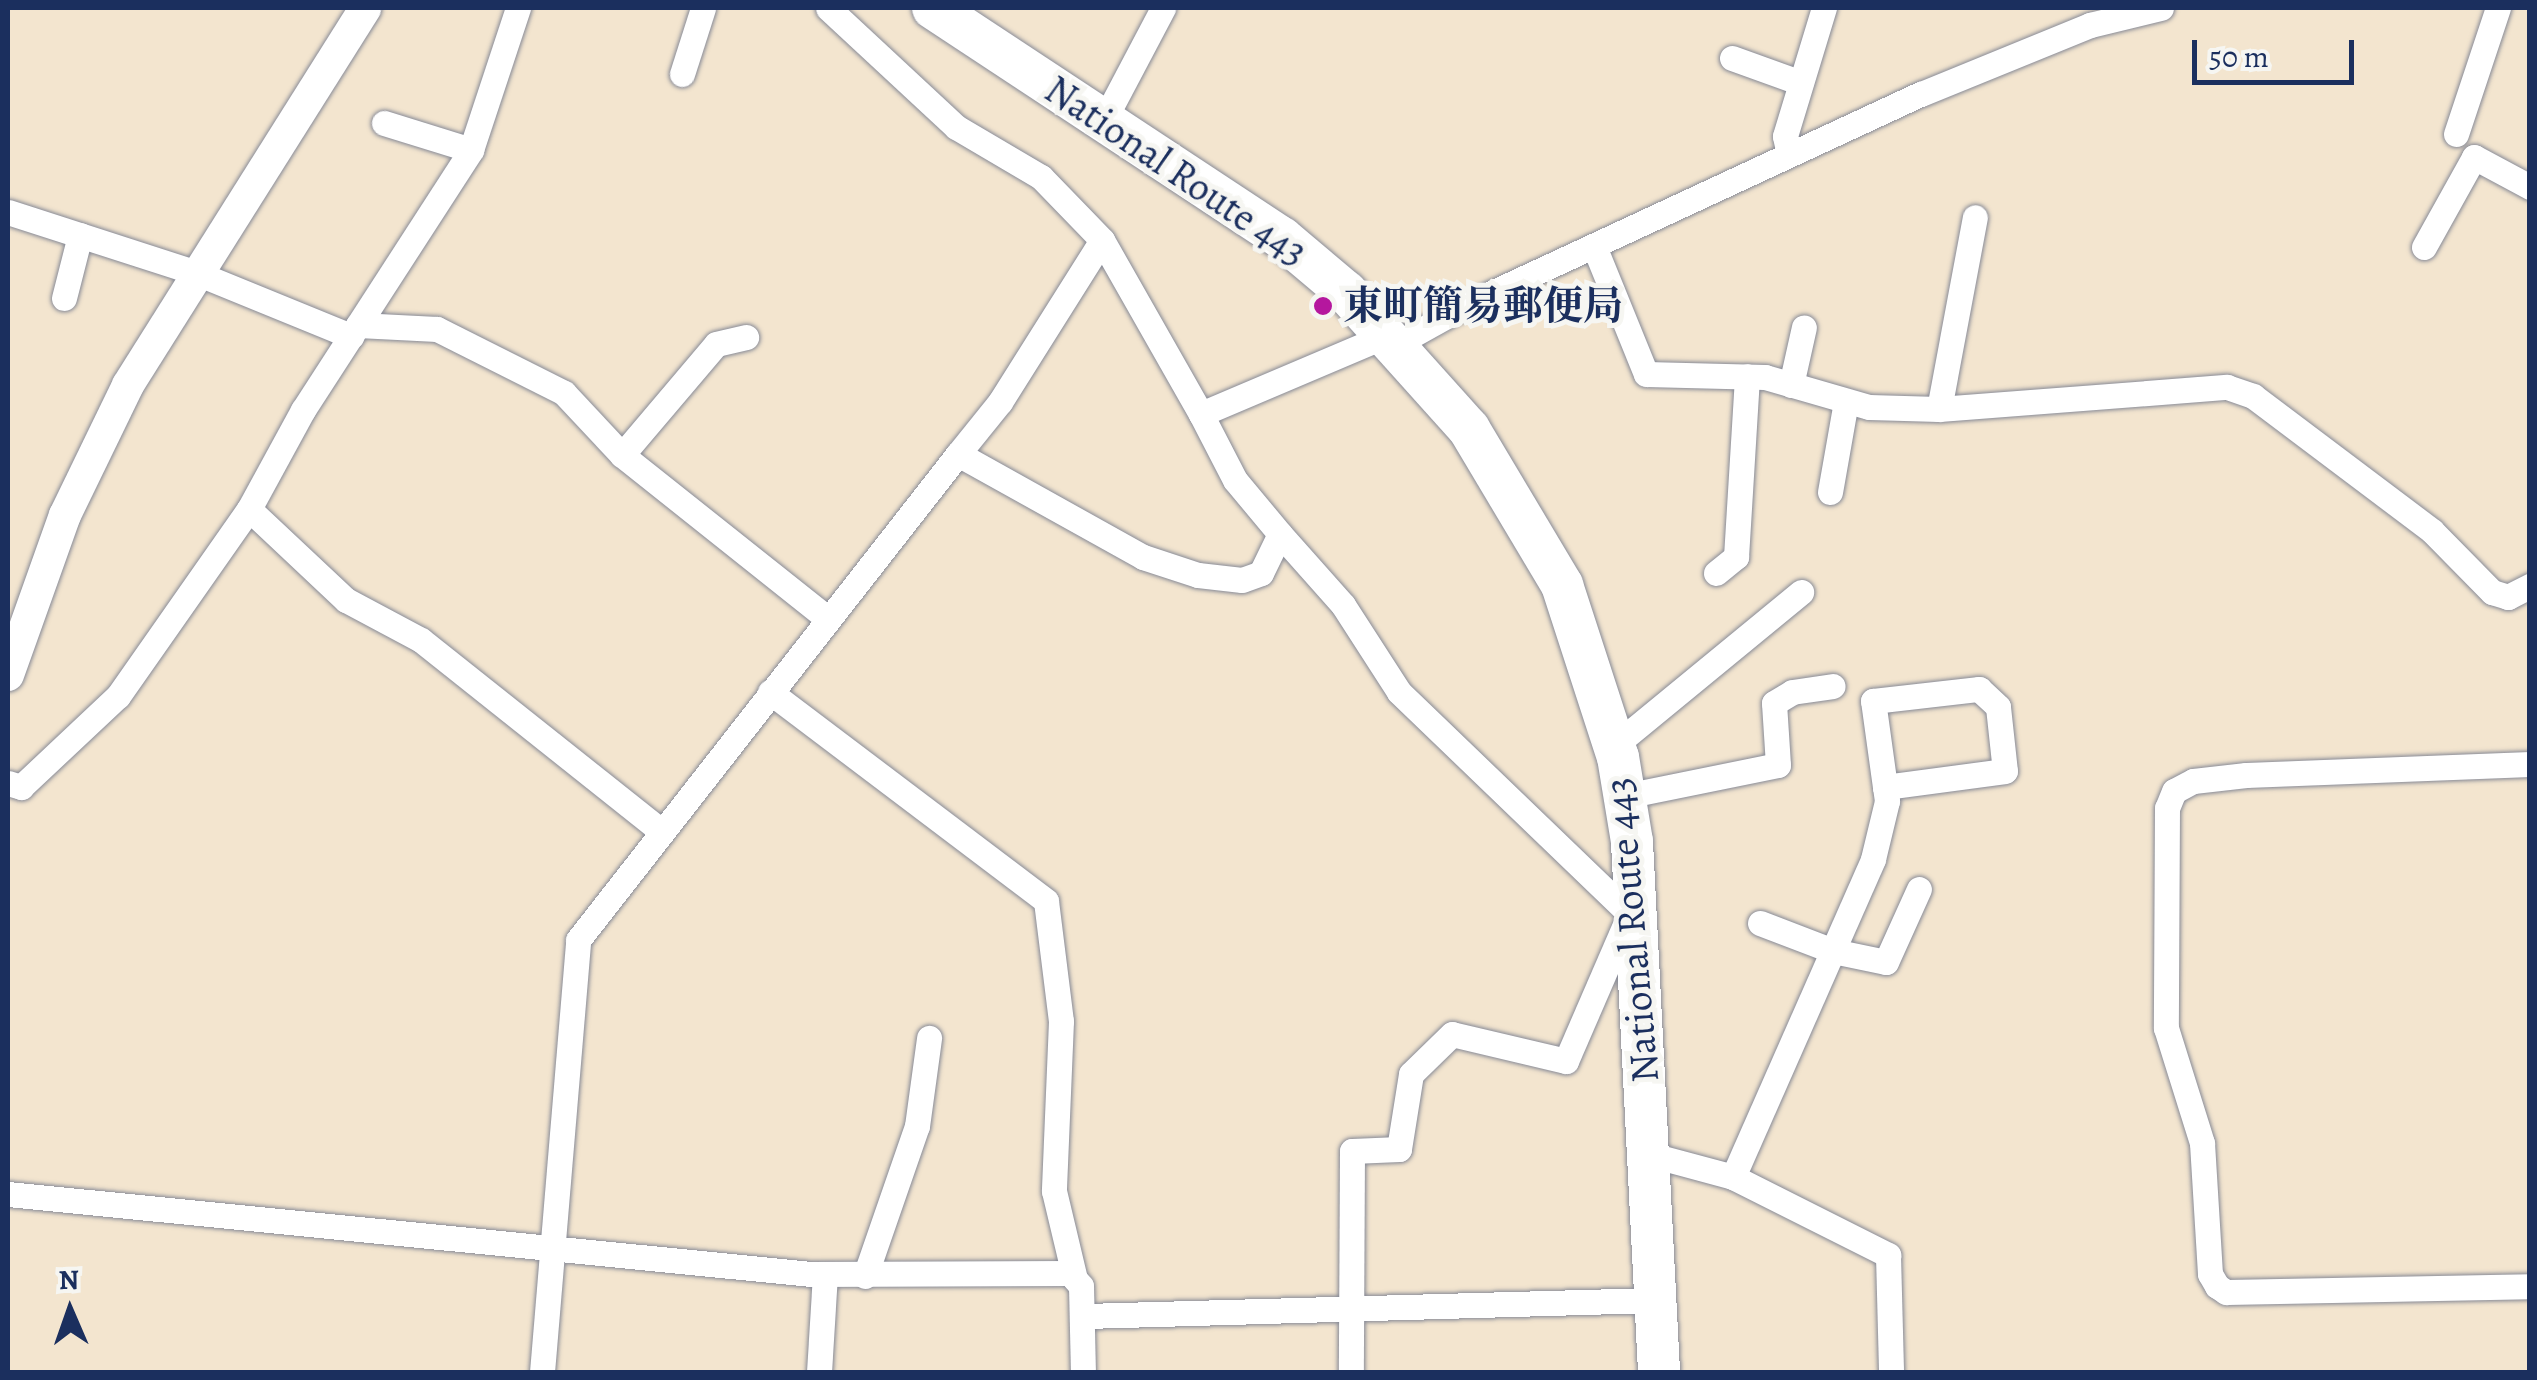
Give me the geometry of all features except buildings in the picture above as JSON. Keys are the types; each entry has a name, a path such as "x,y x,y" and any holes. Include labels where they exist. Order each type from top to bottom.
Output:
{"highway":[{"name":"National Route 443","path":"934,8 1282,238 1398,343 1469,429 1544,551 1594,670 1615,745 1624,796 1637,921 1659,1372"}],"street":[{"path":"8,674 65,516 194,272 364,8"},
{"path":"8,783 21,787 118,696 249,509 355,331 471,150 518,8"},
{"path":"682,74 703,8"},
{"path":"828,8 956,127 1040,177 1102,240 1202,414 1235,480 1344,604 1399,692 1637,921 1624,927 1566,1061 1452,1034 1411,1074 1399,1149 1352,1151 1351,1372"},
{"path":"1104,120 1162,8"},
{"path":"1788,154 1784,136 1824,8"},
{"path":"2456,134 2498,8"},
{"path":"1202,414 1378,339 1398,343 1788,154 2090,25 2152,9"},
{"path":"1732,58 1801,83"},
{"path":"384,123 471,150"},
{"path":"2424,247 2474,157 2530,187"},
{"path":"8,212 194,272 355,331 438,329 501,357 564,393 622,455 826,618"},
{"path":"1939,408 1975,217"},
{"path":"64,298 80,235"},
{"path":"542,1372 578,940 826,618 1000,402 1102,240"},
{"path":"1594,246 1646,374 1746,376 1846,400 1939,408 2227,386 2253,396 2432,530 2492,592 2526,594"},
{"path":"1792,385 1804,327"},
{"path":"622,455 716,344 746,336"},
{"path":"1716,572 1736,557 1746,376"},
{"path":"1830,492 1846,400"},
{"path":"958,454 1143,557 1198,576 1242,580 1261,573 1280,534"},
{"path":"249,509 346,600 422,640 660,830"},
{"path":"1615,745 1801,592"},
{"path":"1624,796 1778,765 1774,703 1792,692 1832,686"},
{"path":"1733,1177 1873,858 1885,787 1873,701 1979,689 1998,707 2006,772 1885,787"},
{"path":"770,692 1046,901 1060,1021 1054,1190 1085,1316 1083,1372"},
{"path":"2530,764 2246,775 2193,781 2174,791 2167,808 2166,1028 2202,1144 2210,1274 2217,1286 2226,1292 2530,1286"},
{"path":"1760,923 1832,951 1886,962 1919,889"},
{"path":"865,1276 917,1126 930,1038"},
{"path":"1648,1154 1733,1177 1888,1255 1891,1372"},
{"path":"8,1194 550,1252 825,1275 1070,1273 1075,1279"},
{"path":"819,1372 825,1275"},
{"path":"1085,1316 1352,1304 1656,1300"}],"place":[{"name":"東町簡易郵便局","path":"1323,306"}]}
